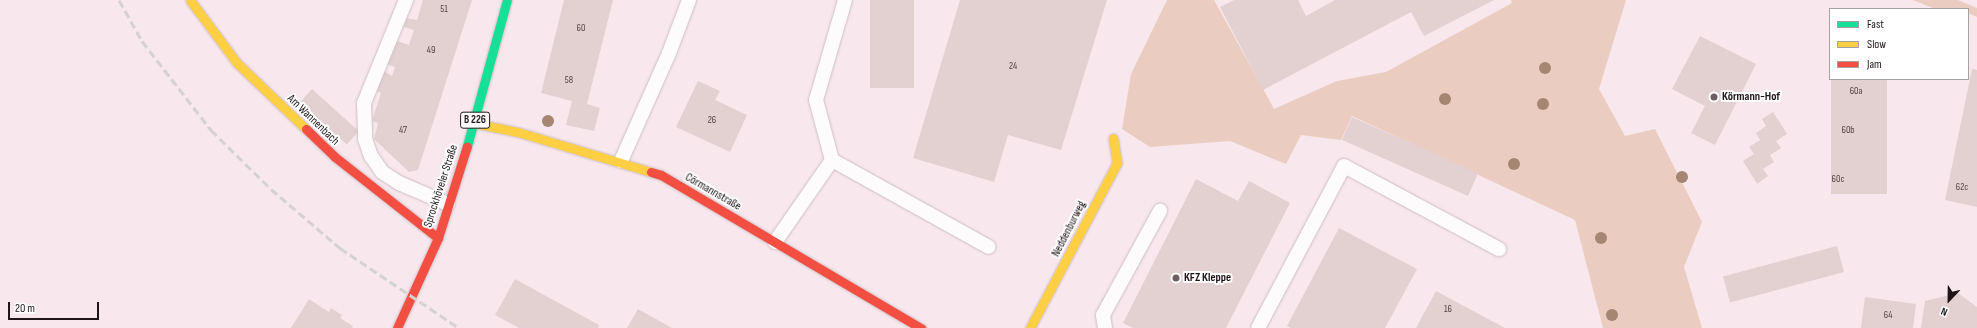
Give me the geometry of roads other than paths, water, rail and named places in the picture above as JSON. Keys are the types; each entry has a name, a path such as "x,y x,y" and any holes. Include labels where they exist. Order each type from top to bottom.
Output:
{"street":[{"name":"Am Wannenbach","path":"190,0 237,63 334,157 438,238"},
{"name":"Sprockhöveler Straße","path":"397,328 438,238 474,123 506,0"},
{"name":"Cörmannstraße","path":"474,123 518,132 620,161 661,175 921,328"},
{"name":"Neddenburweg","path":"1030,328 1117,163 1113,138"}],"lane":[{"path":"406,0 364,104 365,139 371,156 382,172 399,183 448,204"},
{"path":"620,161 669,53 688,0"},
{"path":"845,0 816,100 832,160 989,247"},
{"path":"776,242 832,160"},
{"path":"1258,328 1344,166 1499,249"},
{"path":"1105,328 1103,315 1160,211"}],"railway":[{"path":"119,0 142,41 211,130 271,189 340,248 459,328"}],"place":[{"name":"Körmann-Hof","path":"1714,97"},
{"name":"KFZ Kleppe","path":"1176,278"}]}
